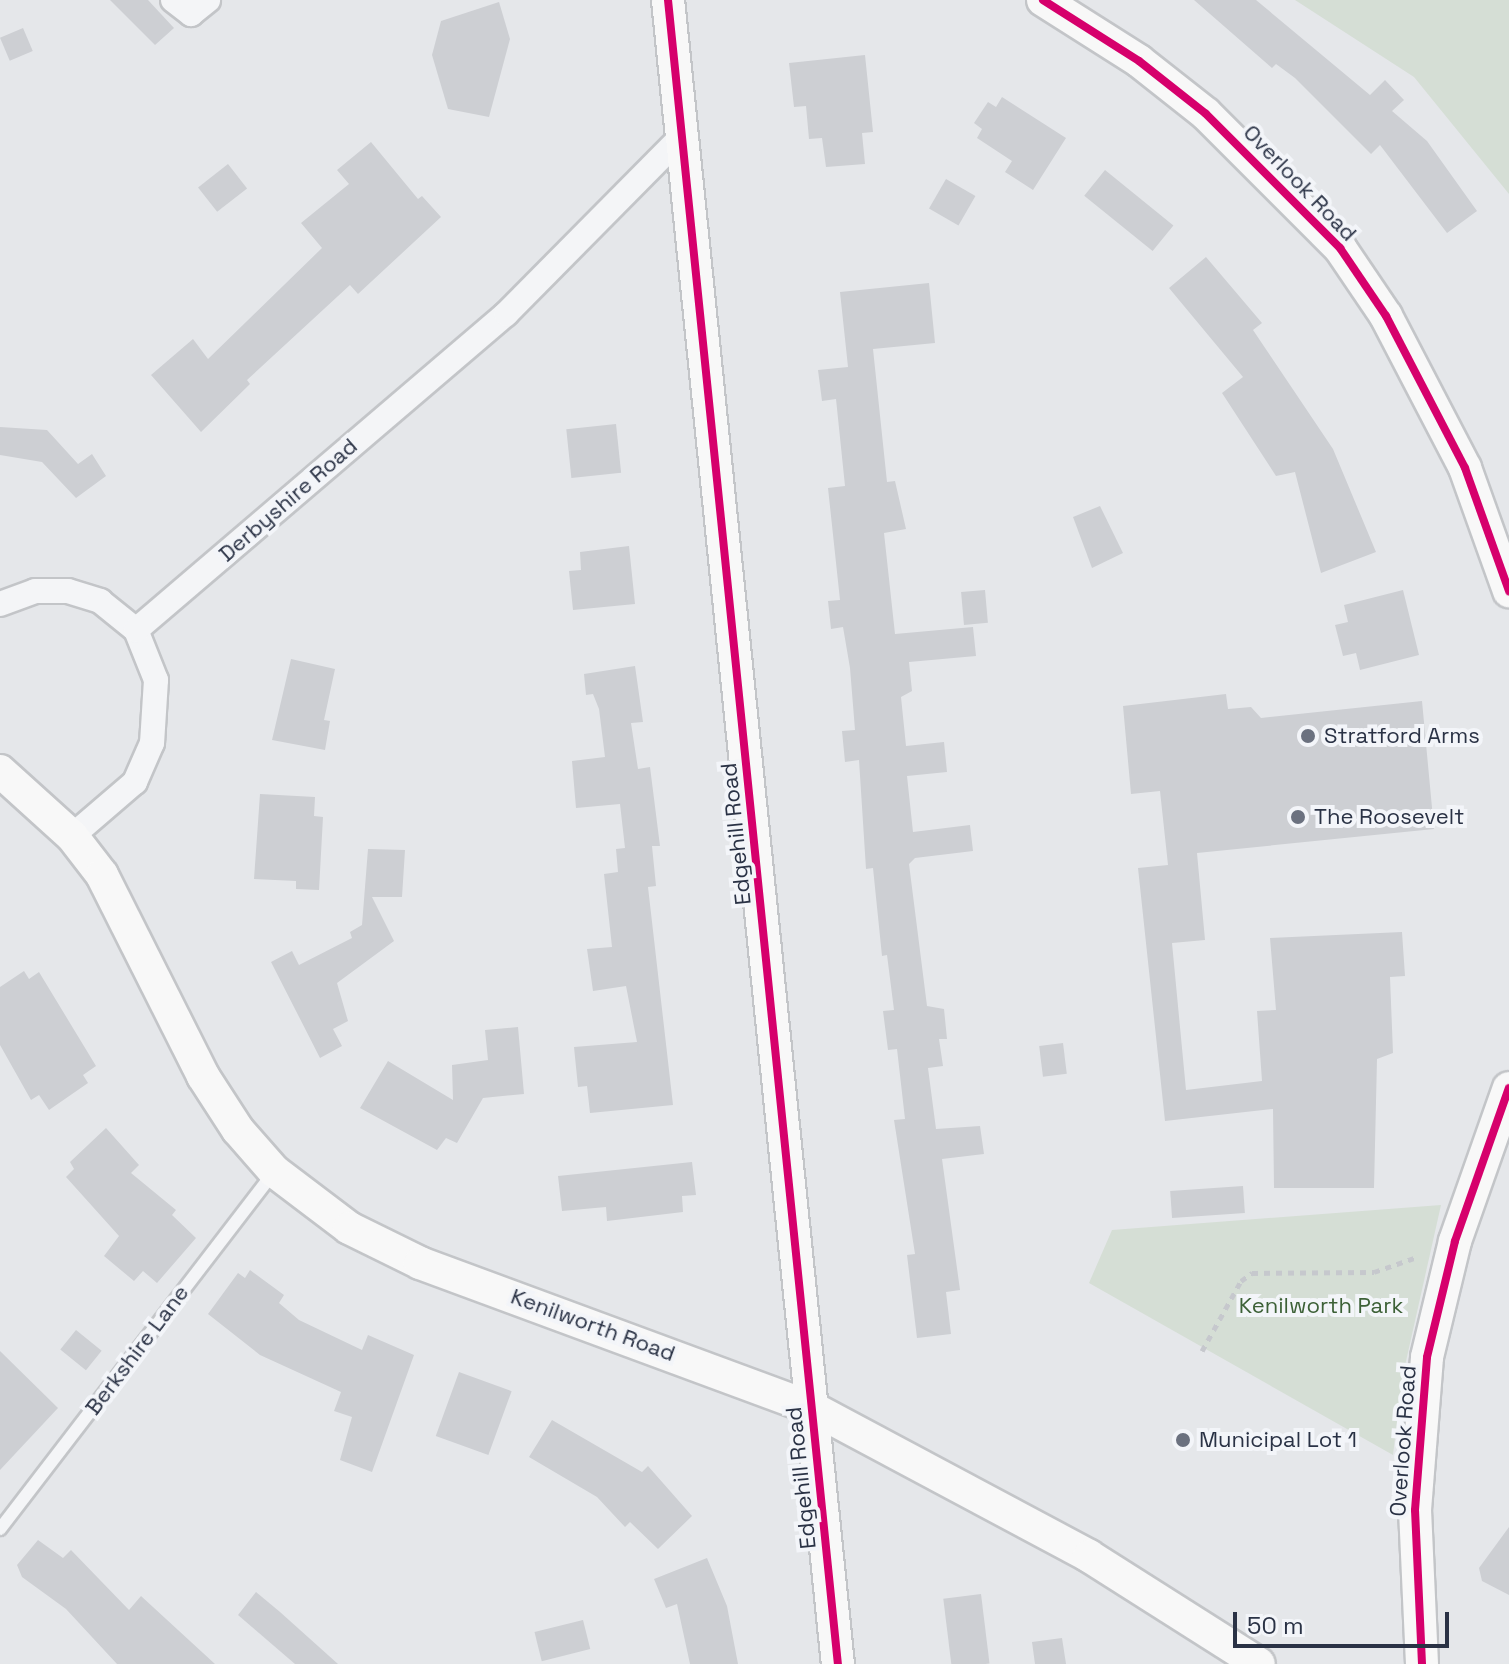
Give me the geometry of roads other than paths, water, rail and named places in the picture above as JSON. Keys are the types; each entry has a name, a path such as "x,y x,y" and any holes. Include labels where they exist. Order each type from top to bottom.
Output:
{"street":[{"name":"Edgehill Road","path":"668,0 838,1664"},
{"name":"Overlook Road","path":"1043,0 1185,95 1284,185 1340,248 1435,405 1487,519 1509,591"},
{"name":"Derbyshire Road","path":"136,630 506,314 684,134"},
{"path":"0,604 35,591 68,591 100,601 136,630 156,680 152,743 135,782 72,836 0,771"},
{"name":"Kenilworth Road","path":"72,836 125,915 203,1076 274,1171 349,1228 389,1250 812,1408 1076,1549 1259,1664"},
{"name":"Overlook Road","path":"1422,1664 1415,1510 1427,1357 1455,1241 1509,1088"}],"lane":[{"name":"Berkshire Lane","path":"0,1529 274,1171"}],"place":[{"name":"Stratford Arms","path":"1308,736"},
{"name":"The Roosevelt","path":"1298,817"},
{"name":"Municipal Lot 1","path":"1183,1440"}],"park label":[{"name":"Kenilworth Park","path":"1321,1306"}]}
